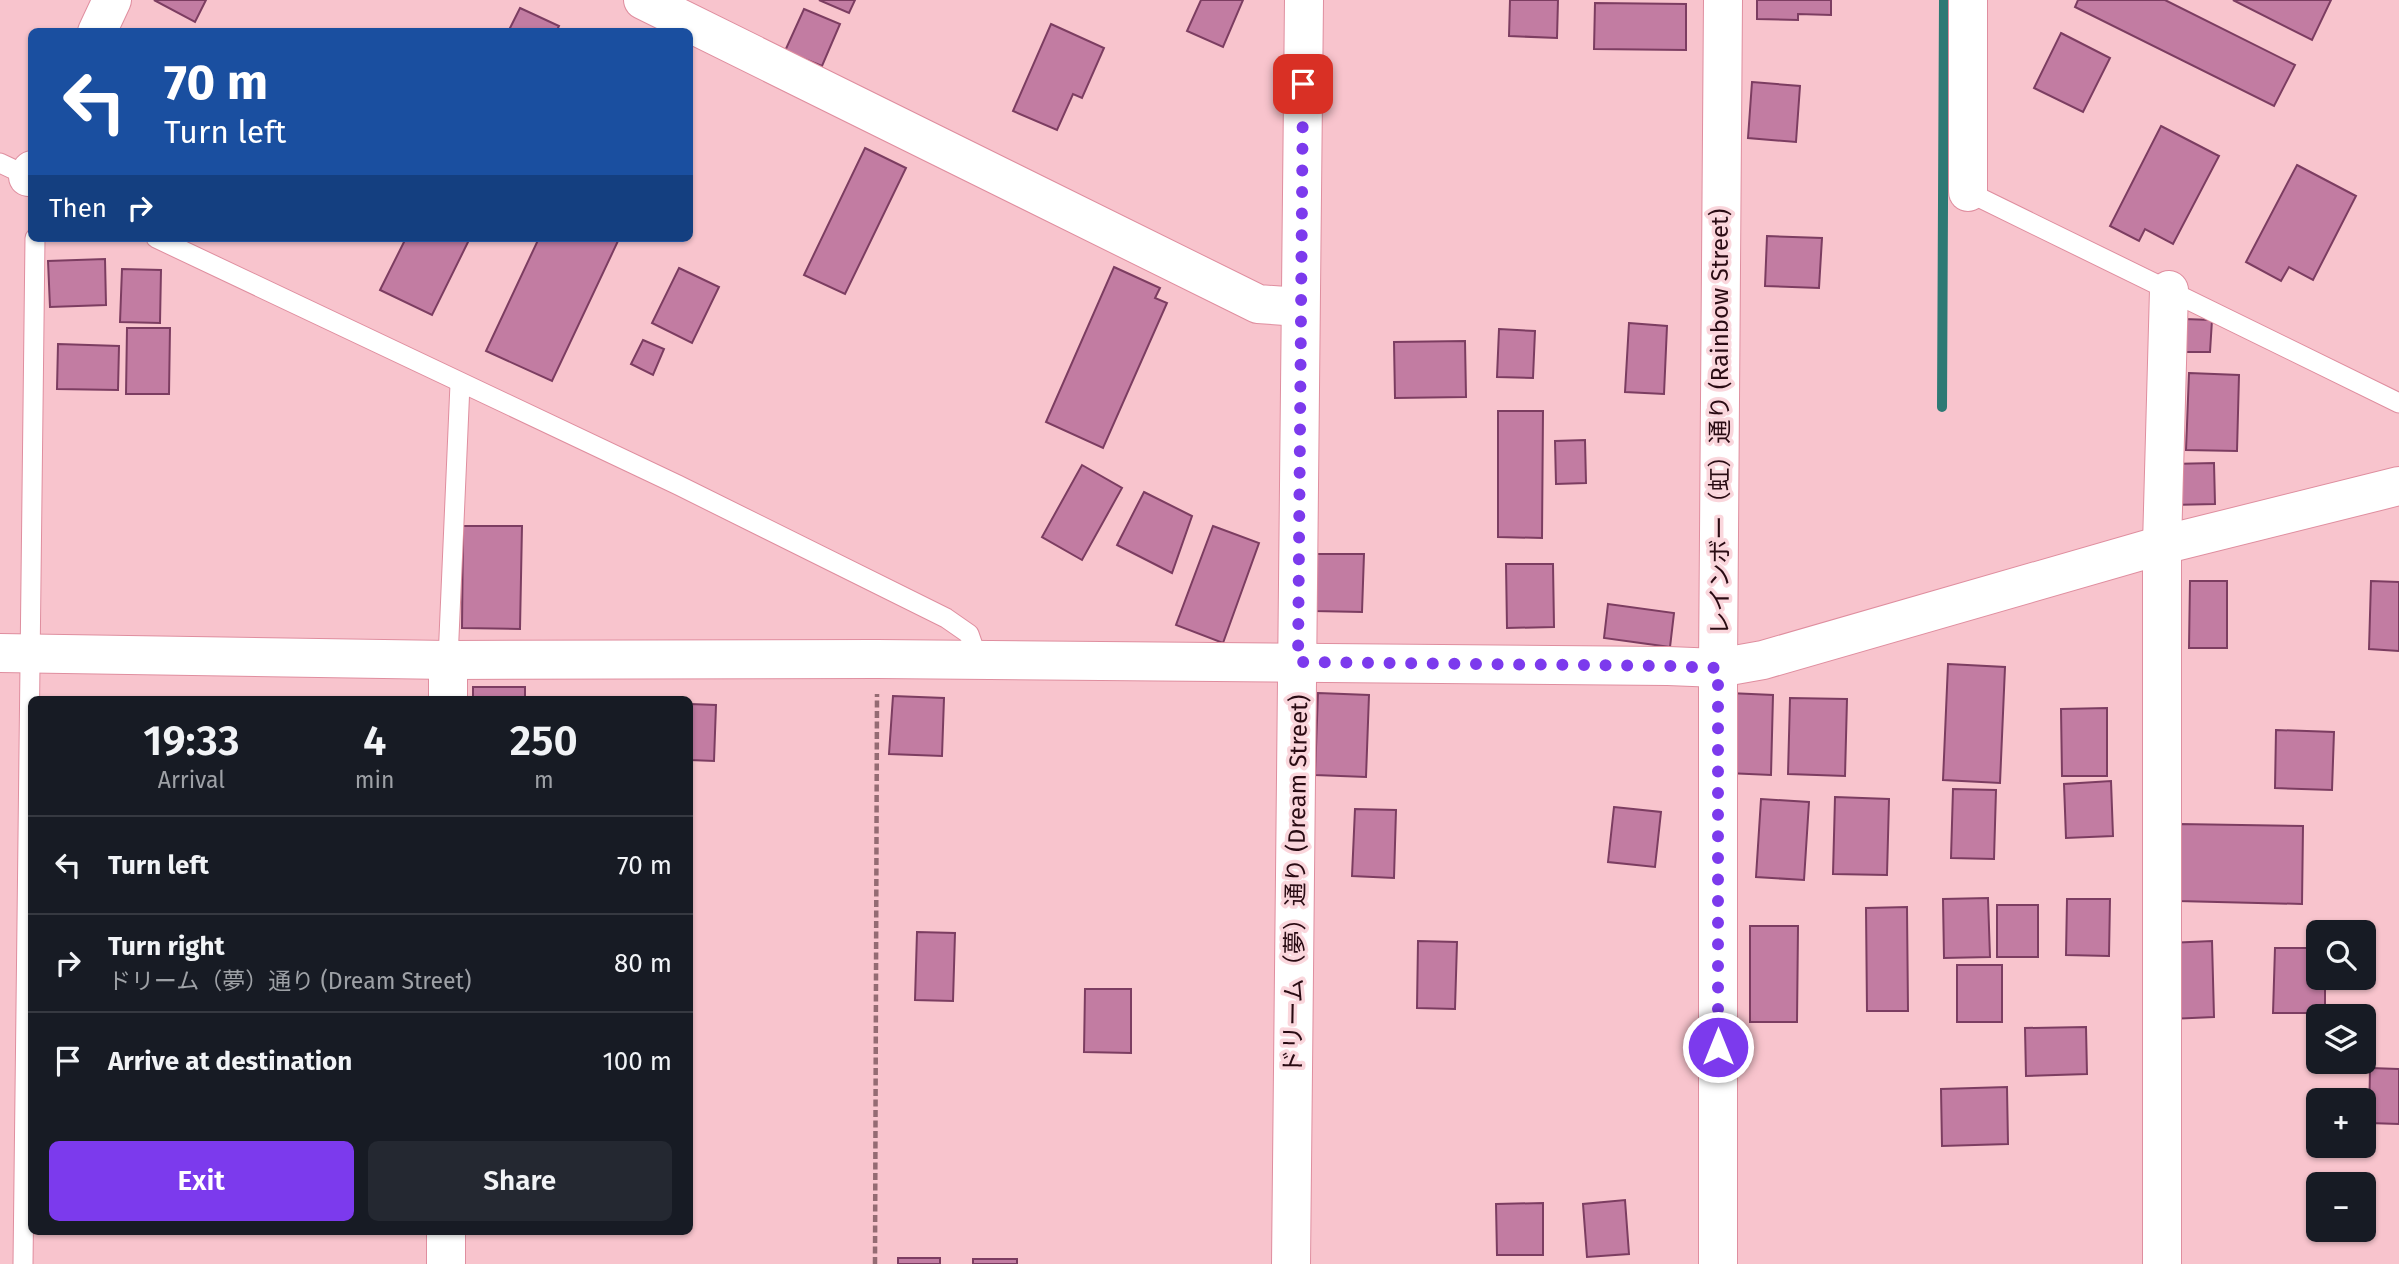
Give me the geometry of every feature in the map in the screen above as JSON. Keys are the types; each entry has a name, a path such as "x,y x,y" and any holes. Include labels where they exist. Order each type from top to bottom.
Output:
{"street":[{"path":"99,28 112,0"},
{"path":"643,0 1258,304 1300,307"},
{"name":"ドリーム（夢）通り (Dream Street)","path":"1291,1264 1304,0"},
{"name":"レインボー（虹）通り (Rainbow Street)","path":"1718,1264 1718,668 1723,0"},
{"path":"1968,0 1968,192"},
{"path":"2162,1264 2162,545 2169,290"},
{"path":"16,653 448,660 877,659 1718,668 1777,656 2162,545 2399,486"},
{"path":"448,660 448,696"},
{"path":"446,1235 446,1264"}],"lane":[{"path":"1968,192 2399,403"},
{"path":"23,1264 16,653 35,242"},
{"path":"164,242 678,485 946,618 969,634 978,660"},
{"path":"448,660 460,384"}],"path":[{"path":"875,1264 877,659"}],"building":[{"path":"154,0 206,0 195,22"},
{"path":"819,0 855,0 849,13"},
{"path":"1201,0 1243,0 1223,47 1187,31"},
{"path":"1510,0 1558,0 1557,38 1509,36"},
{"path":"1757,0 1831,0 1831,15 1798,14 1798,20 1757,19"},
{"path":"2078,0 2165,0 2295,65 2274,106 2075,7"},
{"path":"2233,0 2331,0 2312,40"},
{"path":"1595,3 1686,4 1686,50 1594,49"},
{"path":"520,8 559,26 558,28 510,28"},
{"path":"804,9 840,24 822,66 785,51"},
{"path":"1051,24 1104,48 1082,98 1073,94 1057,130 1013,111"},
{"path":"2061,33 2110,58 2083,112 2034,88"},
{"path":"1752,82 1800,86 1796,142 1748,138"},
{"path":"2161,126 2219,156 2173,244 2145,229 2139,241 2110,226"},
{"path":"865,148 906,168 845,294 804,275"},
{"path":"2297,165 2356,196 2313,280 2289,267 2281,281 2246,262"},
{"path":"1767,236 1822,238 1819,288 1765,286"},
{"path":"404,242 468,242 432,315 380,290"},
{"path":"537,242 618,242 552,381 486,351"},
{"path":"105,259 106,305 50,307 48,261"},
{"path":"1114,267 1160,288 1155,298 1167,303 1103,448 1046,422"},
{"path":"679,268 719,287 692,343 652,323"},
{"path":"122,269 161,270 160,323 120,322"},
{"path":"2184,319 2212,320 2210,352 2183,352"},
{"path":"1629,323 1667,326 1664,394 1625,392"},
{"path":"127,328 170,328 169,394 126,394"},
{"path":"1499,329 1535,331 1533,378 1497,377"},
{"path":"643,340 664,349 653,375 631,364"},
{"path":"1465,341 1466,397 1395,398 1394,342"},
{"path":"58,344 119,346 118,390 57,389"},
{"path":"2189,373 2239,375 2237,451 2186,450"},
{"path":"1498,411 1543,411 1542,538 1498,537"},
{"path":"1585,440 1586,483 1556,484 1555,441"},
{"path":"2214,463 2215,504 2171,505 2171,464"},
{"path":"1082,465 1122,488 1082,560 1042,537"},
{"path":"1144,492 1192,516 1172,573 1117,545"},
{"path":"463,526 522,526 520,629 462,628"},
{"path":"1213,526 1259,543 1223,643 1176,625"},
{"path":"1316,554 1364,554 1362,612 1314,611"},
{"path":"1506,564 1553,564 1554,627 1507,628"},
{"path":"2190,581 2227,581 2227,648 2189,648"},
{"path":"2371,581 2399,582 2399,651 2369,649"},
{"path":"1608,604 1674,613 1670,647 1604,638"},
{"path":"1948,664 2005,667 2000,783 1943,780"},
{"path":"473,687 525,687 525,696 473,696"},
{"path":"1318,693 1369,695 1366,777 1315,775"},
{"path":"1729,693 1773,695 1771,775 1727,773"},
{"path":"893,696 944,698 942,756 889,754"},
{"path":"1790,698 1847,699 1845,776 1788,774"},
{"path":"693,704 716,705 714,761 693,760"},
{"path":"2107,708 2107,776 2062,776 2061,709"},
{"path":"2276,730 2334,732 2332,790 2275,788"},
{"path":"2111,781 2113,836 2066,838 2064,784"},
{"path":"1953,789 1996,790 1994,859 1951,858"},
{"path":"1835,797 1889,799 1887,875 1833,874"},
{"path":"1761,799 1809,802 1804,880 1756,877"},
{"path":"1614,807 1661,812 1655,867 1608,862"},
{"path":"1355,809 1396,810 1394,878 1352,876"},
{"path":"2179,824 2303,826 2302,904 2178,901"},
{"path":"1988,898 1990,957 1944,958 1943,899"},
{"path":"2067,899 2110,899 2109,956 2066,955"},
{"path":"1997,905 2038,905 2038,957 1997,957"},
{"path":"1907,907 1908,1011 1867,1011 1866,908"},
{"path":"1750,926 1798,926 1797,1022 1750,1022"},
{"path":"917,932 955,933 953,1001 915,1000"},
{"path":"1418,941 1457,942 1455,1009 1417,1008"},
{"path":"2212,941 2214,1017 2170,1019 2168,943"},
{"path":"2275,948 2306,948 2306,990 2325,990 2325,1004 2306,1004 2306,1013 2273,1013"},
{"path":"1957,965 2002,965 2002,1022 1957,1022"},
{"path":"1085,989 1131,989 1131,1053 1084,1052"},
{"path":"2086,1027 2087,1074 2026,1076 2025,1028"},
{"path":"2376,1068 2399,1069 2399,1124 2376,1123 2376,1088 2370,1088 2370,1074 2376,1074"},
{"path":"2007,1087 2008,1144 1942,1146 1941,1089"},
{"path":"1625,1200 1629,1254 1587,1257 1583,1204"},
{"path":"1543,1203 1543,1255 1497,1255 1496,1204"},
{"path":"898,1258 940,1258 940,1264 898,1264"},
{"path":"973,1259 1017,1259 1017,1264 973,1264"}],"waterway":[{"path":"1942,407 1944,0"}],"route":[{"path":"1303,84 1298,662 1718,668 1718,1047"}]}
